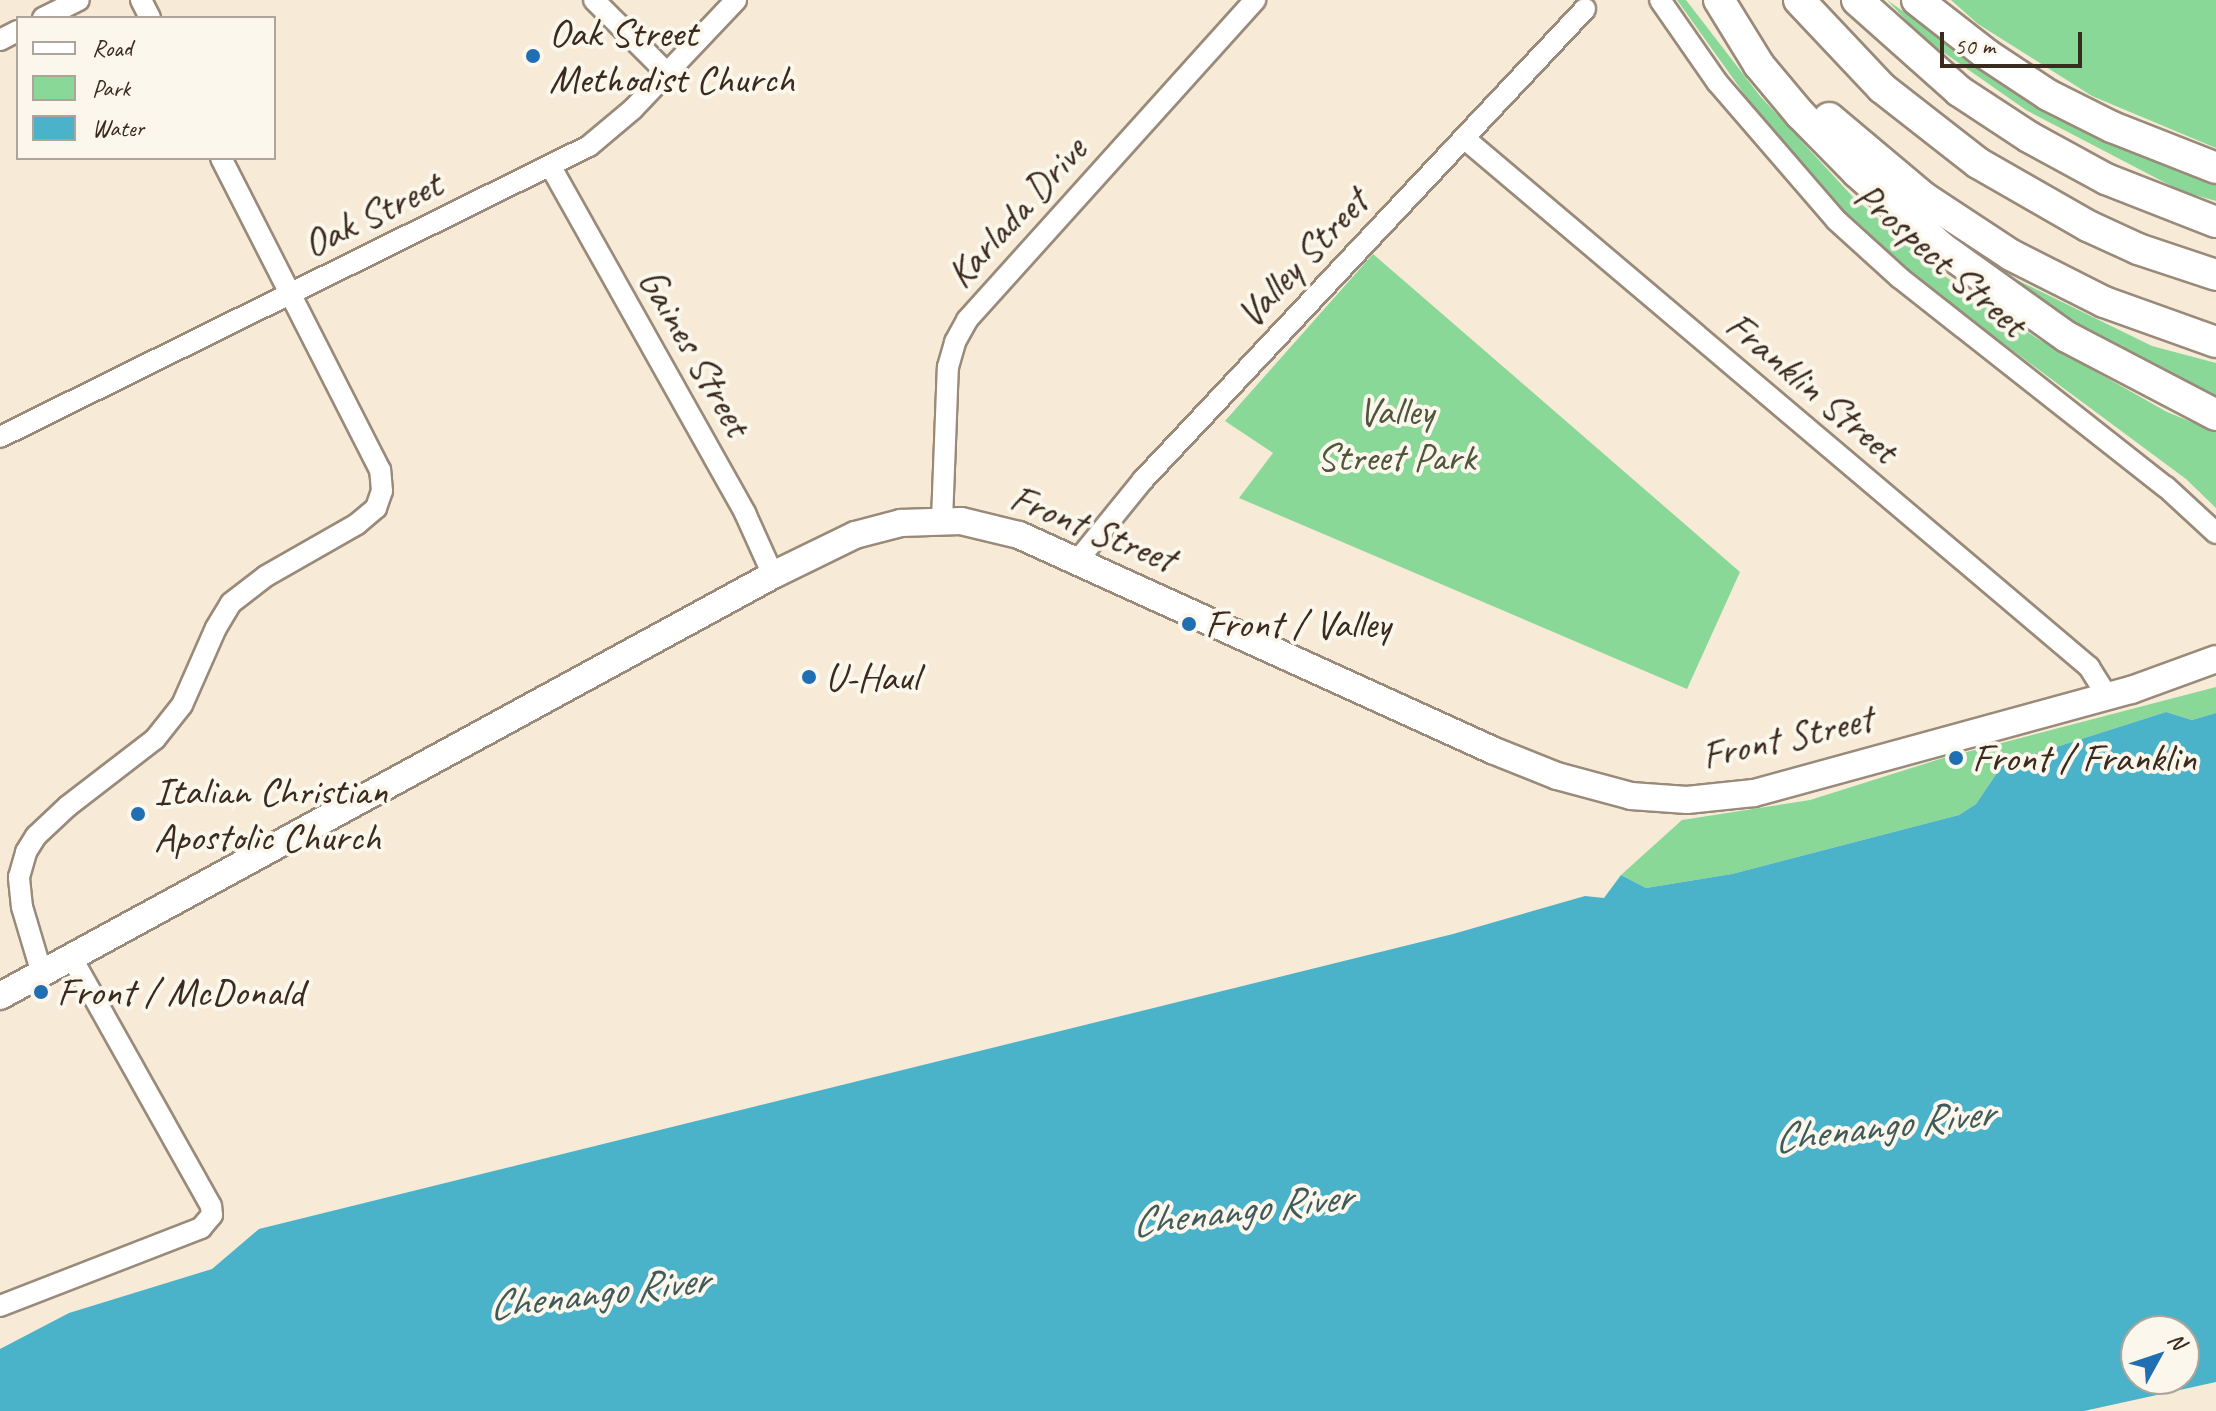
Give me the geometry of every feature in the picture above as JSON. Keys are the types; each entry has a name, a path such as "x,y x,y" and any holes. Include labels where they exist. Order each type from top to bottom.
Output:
{"highway":[{"path":"1722,0 1809,99 1884,166 1951,217 2074,288 2171,329 2216,342"},
{"path":"1722,0 1759,65 1800,114 1857,172 1931,239 2067,337 2131,374 2216,415"},
{"path":"1799,0 1882,88 1978,163 2088,226 2138,249 2216,275"},
{"path":"1857,0 1959,91 2029,137 2106,179 2216,222"},
{"path":"1917,0 1986,54 2048,95 2112,127 2216,168"}],"main road":[{"name":"Front Street","path":"0,996 773,575 855,535 901,523 942,520 989,526 1078,560 1492,750 1557,776 1631,796 1687,800 1754,793 2107,696 2216,659"}],"street":[{"path":"47,16 79,0"},
{"path":"594,0 667,73"},
{"name":"Oak Street","path":"0,437 589,146 667,73 736,0"},
{"name":"Karlada Drive","path":"942,520 948,367 955,342 967,320 1255,0"},
{"name":"Prospect Street","path":"1660,0 1726,93 1836,220 1900,278 2166,487 2216,533"},
{"name":"Valley Street","path":"1078,560 1143,480 1585,9"},
{"name":"Franklin Street","path":"1464,138 2089,667 2107,696"},
{"path":"42,974 22,907 19,877 26,852 36,836 68,806 155,739 182,705 216,628 231,603 266,576 357,524 376,508 382,491 380,470 222,160"},
{"name":"Gaines Street","path":"551,167 745,513 773,575"},
{"path":"0,1306 201,1228 209,1221 211,1206 72,958"}],"green space":[{"path":"1677,0 1686,0 1760,96 1852,196 1943,275 2038,339 2167,412 2216,432 2216,508 2186,479 1930,289 1840,207 1752,105"},
{"path":"1887,0 2030,100 2188,175 2216,183 2216,201 2181,191 2026,110 1923,38"},
{"path":"1951,0 2216,0 2216,148 2092,96 1978,24"},
{"name":"Valley Street Park","path":"1373,254 1740,572 1687,689 1239,498 1273,453 1225,421"},
{"path":"2003,277 2011,277 2152,346 2216,363 2216,405 2181,392 2008,284"},
{"path":"2216,687 2216,713 2192,720 2166,712 2003,764 1976,804 1959,815 1732,874 1646,888 1621,875 1682,820 1810,800 1940,759"}],"water":[{"name":"Chenango River","path":"2166,712 2192,720 2216,713 2216,1382 2200,1386 2200,1315 2120,1315 2120,1395 2157,1395 2084,1411 0,1411 0,1349 69,1313 212,1269 259,1229 1453,934 1585,896 1604,898 1621,875 1646,888 1732,874 1959,815 1976,804 2003,764"}],"place":[{"name":"Oak Street Methodist Church","path":"533,56"},
{"name":"Front / Valley","path":"1189,624"},
{"name":"U-Haul","path":"809,677"},
{"name":"Front / Franklin","path":"1956,758"},
{"name":"Italian Christian Apostolic Church","path":"138,814"},
{"name":"Front / McDonald","path":"41,992"}]}
